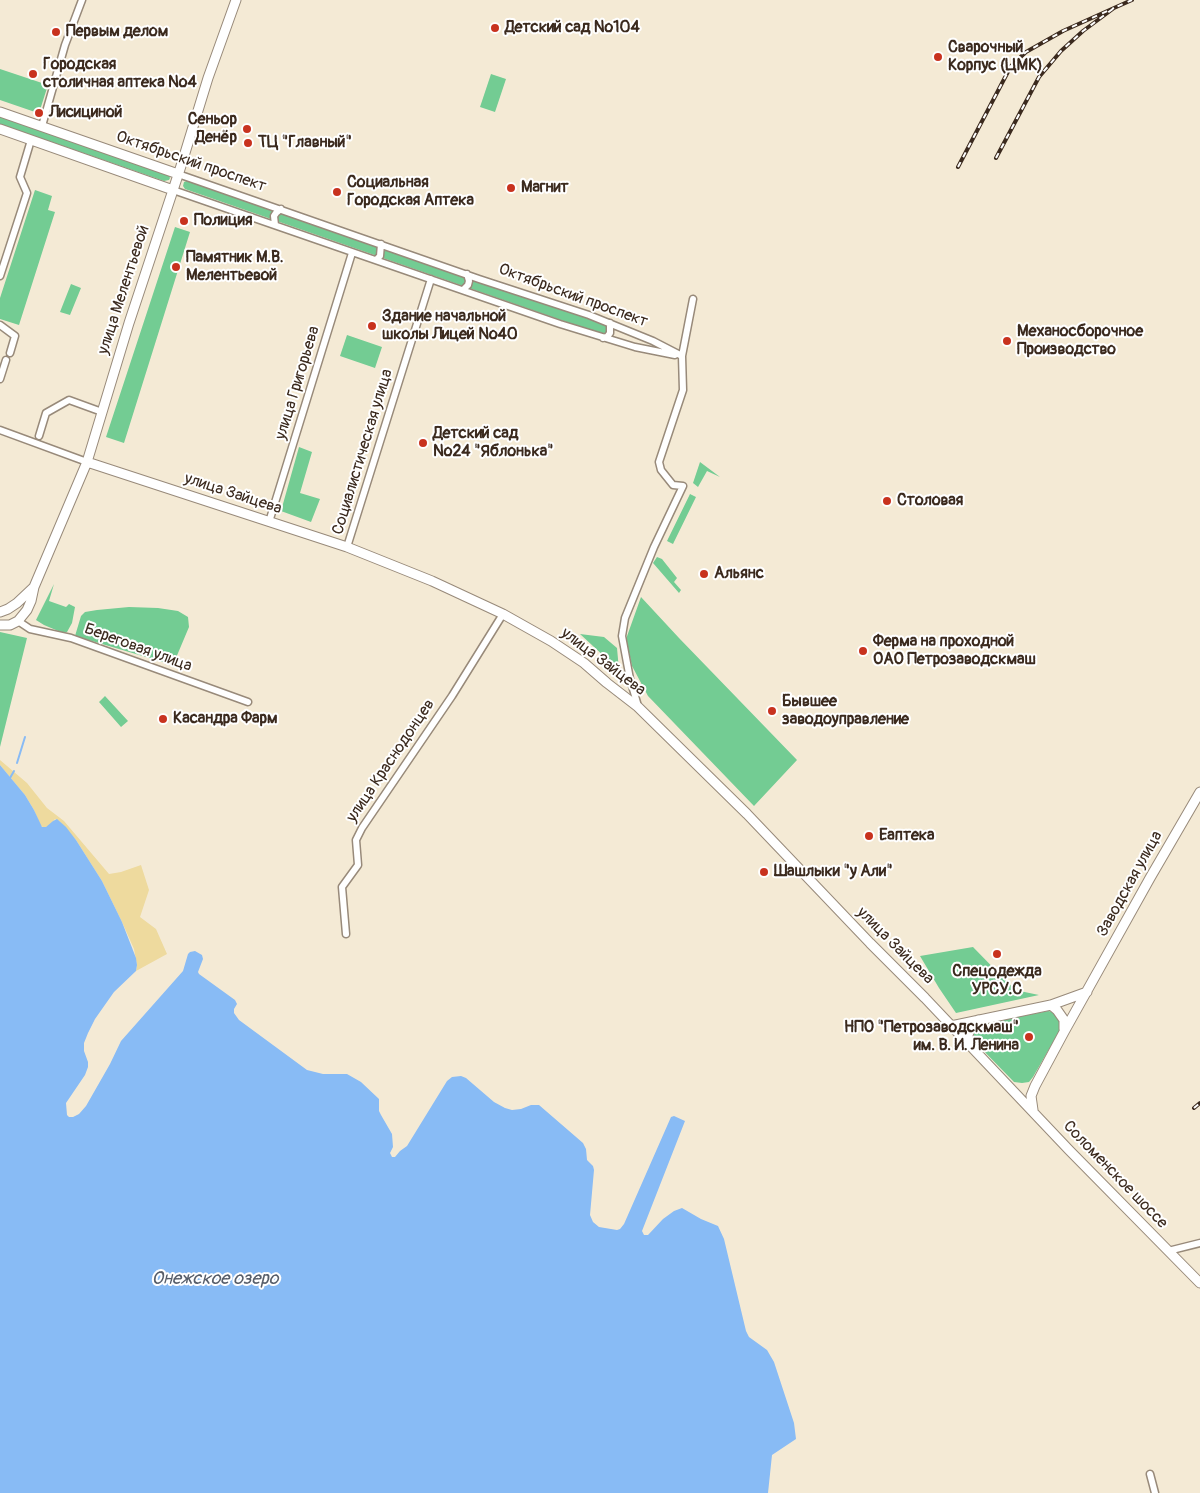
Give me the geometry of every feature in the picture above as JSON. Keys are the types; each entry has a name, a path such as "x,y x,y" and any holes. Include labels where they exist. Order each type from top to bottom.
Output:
{"main road":[{"name":"улица Мелентьевой","path":"14,623 27,610 31,602 34,587 86,462 208,78 236,0"},
{"name":"Октябрьский проспект","path":"1,113 178,174"},
{"name":"Октябрьский проспект","path":"0,128 173,190"},
{"path":"90,160 97,151 95,144"},
{"name":"улица Зайцева","path":"86,462 347,547 432,581 503,614 551,641 584,663 638,707 747,814 1010,1087"},
{"path":"4,611 17,603 34,587"},
{"path":"0,625 14,623 16,619 14,610 4,611"},
{"name":"Заводская улица","path":"1035,1086 1150,878 1200,792"},
{"path":"951,1026 1050,1005 1087,992"},
{"path":"1050,1005 1057,1010 1064,1020 1064,1032"},
{"path":"968,1044 970,1029 979,1020"},
{"path":"1010,1087 1019,1090 1035,1086"},
{"path":"1033,1111 1031,1096 1035,1086"},
{"name":"Соломенское шоссе","path":"1010,1087 1200,1283"}],"street":[{"path":"42,126 64,45 82,0"},
{"path":"0,276 27,193 20,177 31,140"},
{"name":"Октябрьский проспект","path":"178,174 589,315 653,341 682,356"},
{"name":"Октябрьский проспект","path":"173,190 603,338 635,347 682,356"},
{"path":"274,225 274,216 281,209"},
{"path":"376,260 380,256 381,244"},
{"name":"улица Григорьева","path":"269,522 352,253"},
{"path":"463,290 468,286 467,274"},
{"name":"Социалистическая улица","path":"347,547 431,279"},
{"path":"638,707 622,636 628,609 654,547 683,486 673,485 661,470 660,462 683,390 682,356 693,299"},
{"path":"603,338 610,334 610,323"},
{"path":"0,325 15,336 10,353"},
{"path":"0,379 6,360"},
{"path":"39,436 46,413 68,400 102,412"},
{"name":"улица Зайцева","path":"0,430 86,462"},
{"name":"улица Краснодонцев","path":"346,934 342,887 358,865 356,840 452,696 503,614"},
{"name":"Береговая улица","path":"14,623 30,629 71,638 248,702"},
{"path":"1168,1251 1200,1243"},
{"path":"1150,1474 1155,1493"}],"green space":[{"path":"0,69 48,85 40,110 36,109 35,112 0,100"},
{"path":"491,74 506,79 495,112 480,107"},
{"path":"0,115 168,173 170,178 164,181 0,124"},
{"path":"189,180 606,325 607,330 605,334 601,334 185,189 183,186 184,182"},
{"path":"35,190 52,196 48,210 55,212 19,325 0,319 0,298"},
{"path":"175,227 190,232 124,443 106,437"},
{"path":"71,284 81,288 70,315 60,312"},
{"path":"347,335 382,347 375,368 340,356"},
{"path":"299,447 312,452 300,493 320,499 311,522 281,511"},
{"path":"700,462 720,477 707,471 698,487 693,483"},
{"path":"690,494 696,497 673,544 667,541"},
{"path":"657,557 662,559 677,578 674,582 681,590 679,593 653,563"},
{"path":"54,584 49,601 66,607 69,604 75,607 72,623 67,632 63,633 36,620"},
{"path":"641,597 797,760 754,806 648,696 632,666 626,639"},
{"path":"129,607 178,611 188,617 189,627 173,665 75,636 81,616 85,612"},
{"path":"0,632 27,638 0,747"},
{"path":"580,634 604,637 617,648 619,670"},
{"path":"105,696 128,721 121,727 99,702"},
{"path":"973,947 1015,990 1039,995 956,1013 920,956"},
{"path":"1048,1011 1057,1015 1060,1022 1060,1030 1029,1082 1014,1082 974,1041 974,1032 977,1026 981,1024"}],"sand":[{"path":"0,760 27,783 47,808 64,821 109,874 141,865 149,890 140,917 156,929 167,954 136,971 137,965 134,949 122,922 102,881 76,840 55,819 49,826 44,828 40,825 25,795 0,765"}],"water":[{"name":"Онежское озеро","path":"0,765 25,795 42,827 46,827 57,819 76,840 102,881 122,922 136,958 136,971 114,992 95,1019 88,1033 84,1043 84,1051 88,1067 85,1075 66,1103 67,1115 69,1117 79,1114 86,1106 121,1041 183,971 188,954 195,951 202,955 203,959 199,974 235,1000 237,1004 234,1013 239,1020 307,1070 323,1074 347,1074 361,1082 379,1099 379,1111 392,1134 393,1147 390,1153 392,1157 395,1157 407,1146 447,1081 452,1077 461,1076 466,1078 494,1102 505,1108 512,1110 539,1105 583,1143 586,1149 587,1160 594,1170 590,1215 593,1222 599,1227 617,1230 624,1224 671,1117 674,1116 685,1121 642,1231 644,1235 648,1235 663,1219 682,1208 718,1226 724,1239 746,1331 749,1337 767,1350 774,1362 794,1423 796,1439 772,1455 768,1493 0,1493"}],"waterway":[{"path":"17,763 25,737"},
{"path":"10,778 14,771"}],"railway":[{"path":"996,158 1039,77 1061,51 1083,31 1114,8 1132,0"},
{"path":"958,167 1011,66 1026,52 1063,31 1114,8"},
{"path":"1194,1108 1200,1103"}],"place":[{"name":"Детский сад №104","path":"495,28"},
{"name":"Первым делом","path":"56,32"},
{"name":"Сварочный Корпус (ЦМК)","path":"938,57"},
{"name":"Городская столичная аптека №4","path":"33,74"},
{"name":"Лисициной","path":"39,113"},
{"name":"Сеньор Денёр","path":"247,129"},
{"name":"ТЦ \"Главный\"","path":"248,143"},
{"name":"Магнит","path":"511,188"},
{"name":"Социальная Городская Аптека","path":"337,192"},
{"name":"Полиция","path":"184,221"},
{"name":"Памятник М.В. Мелентьевой","path":"176,267"},
{"name":"Здание начальной школы Лицей №40","path":"372,326"},
{"name":"Механосборочное Производство","path":"1007,341"},
{"name":"Детский сад №24 \"Яблонька\"","path":"423,443"},
{"name":"Столовая","path":"887,501"},
{"name":"Альянс","path":"704,574"},
{"name":"Ферма на проходной ОАО Петрозаводскмаш","path":"863,651"},
{"name":"Бывшее заводоуправление","path":"772,711"},
{"name":"Касандра Фарм","path":"163,719"},
{"name":"Еаптека","path":"869,836"},
{"name":"Шашлыки \"у Али\"","path":"764,872"},
{"name":"Спецодежда УРСУ.С","path":"997,954"},
{"name":"НПО \"Петрозаводскмаш\" им. В. И. Ленина","path":"1029,1037"}]}
